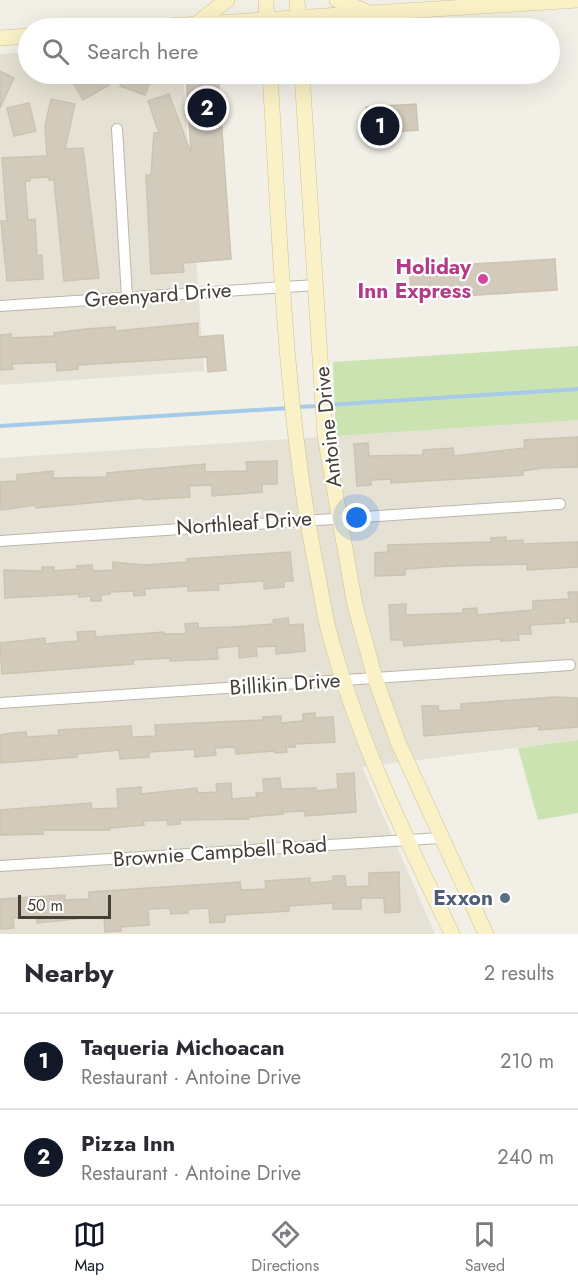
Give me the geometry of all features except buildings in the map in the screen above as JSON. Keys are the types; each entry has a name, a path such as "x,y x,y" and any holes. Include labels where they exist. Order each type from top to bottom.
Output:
{"main road":[{"path":"204,18 227,0"},
{"path":"266,0 267,18"},
{"path":"297,0 298,18"},
{"path":"338,0 371,14"},
{"path":"334,18 578,0"},
{"path":"350,18 355,15"},
{"path":"0,38 18,37"},
{"name":"Antoine Drive","path":"270,84 295,437 307,519 329,632 375,765 407,840 452,934"},
{"name":"Antoine Drive","path":"303,84 325,436 355,605 375,678 398,742 440,838 486,934"}],"street":[{"path":"117,129 127,297"},
{"name":"Greenyard Drive","path":"0,306 316,285"},
{"name":"Northleaf Drive","path":"0,541 560,504"},
{"name":"Billikin Drive","path":"0,703 570,665"},
{"name":"Brownie Campbell Road","path":"0,866 440,838"}],"shaded area":[{"path":"18,53 18,84 184,84 204,371 0,385 0,54"},
{"path":"578,420 578,740 362,767 435,934 0,934 0,458"}],"green space":[{"path":"578,346 578,420 336,436 333,362"},
{"path":"578,740 578,813 538,820 518,748"}],"waterway":[{"path":"327,405 578,389"},
{"path":"297,407 320,406"},
{"path":"0,426 290,408"}],"place":[{"name":"Pizza Inn","path":"207,108"},
{"name":"Taqueria Michoacan","path":"380,126"},
{"name":"Holiday Inn Express","path":"483,279"},
{"name":"Exxon","path":"505,898"}]}
